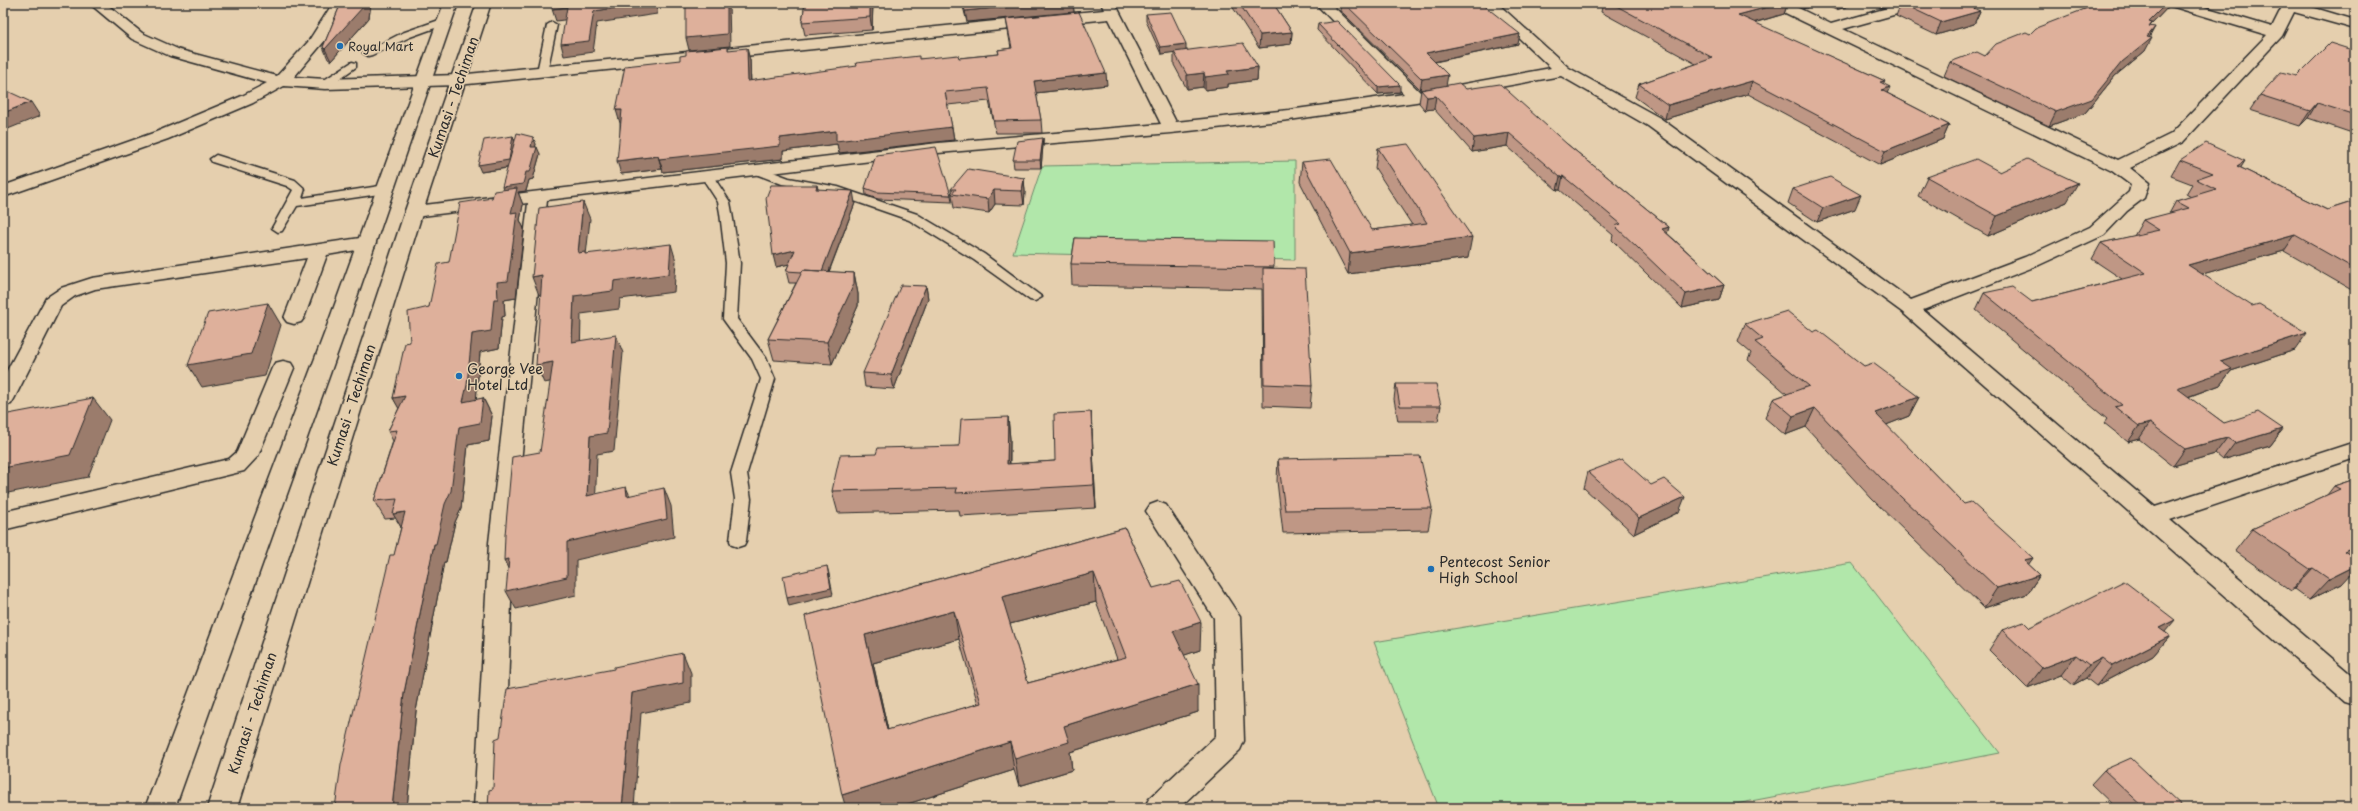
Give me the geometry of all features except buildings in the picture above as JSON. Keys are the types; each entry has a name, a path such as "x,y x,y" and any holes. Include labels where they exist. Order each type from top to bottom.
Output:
{"main road":[{"path":"96,3 137,36 175,53 280,81 325,84 423,83 542,72 1110,9 1171,128"},
{"path":"3,192 189,125 254,96 280,81 313,46 332,21 340,3"},
{"name":"Kumasi - Techiman","path":"222,808 414,211 484,3"},
{"path":"1322,3 1416,97"},
{"path":"1489,3 1563,71 1666,130 1909,308 2355,694"},
{"path":"1776,3 1831,28 2118,167 2140,183 2138,194 2121,207 2097,231 2032,261 1909,308"},
{"path":"1831,28 1921,3"},
{"path":"2176,3 2277,33"},
{"path":"2118,167 2177,138 2277,33 2290,4 2355,25"},
{"path":"160,808 367,243 448,12"},
{"path":"414,211 938,148 1171,128 1312,112 1416,97 1563,71"},
{"path":"489,808 501,543 538,197"},
{"path":"3,399 53,302 68,292 92,284 367,243"},
{"path":"294,318 320,249"},
{"path":"3,521 236,465 247,456 283,368"},
{"path":"2152,517 2355,450"},
{"path":"1158,511 1227,618 1230,741 1159,808"}],"lane":[{"path":"368,53 406,35 448,12"},
{"path":"542,72 552,25"},
{"path":"325,84 352,64"},
{"path":"216,159 291,183 299,189 299,193 278,228"},
{"path":"757,170 786,181 834,190 913,217 979,257 1035,297"},
{"path":"707,176 724,202 726,213 734,263 730,319 759,358 768,379 739,473 743,499 738,541"},
{"path":"292,203 386,189"}],"green space":[{"path":"1295,161 1295,260 1013,253 1042,166"},
{"path":"1852,563 2000,753 1715,808 1439,808 1374,642"}],"place":[{"name":"Royal Mart","path":"340,46"},
{"name":"George Vee Hotel Ltd","path":"459,376"},
{"name":"Pentecost Senior High School","path":"1431,569"}]}
